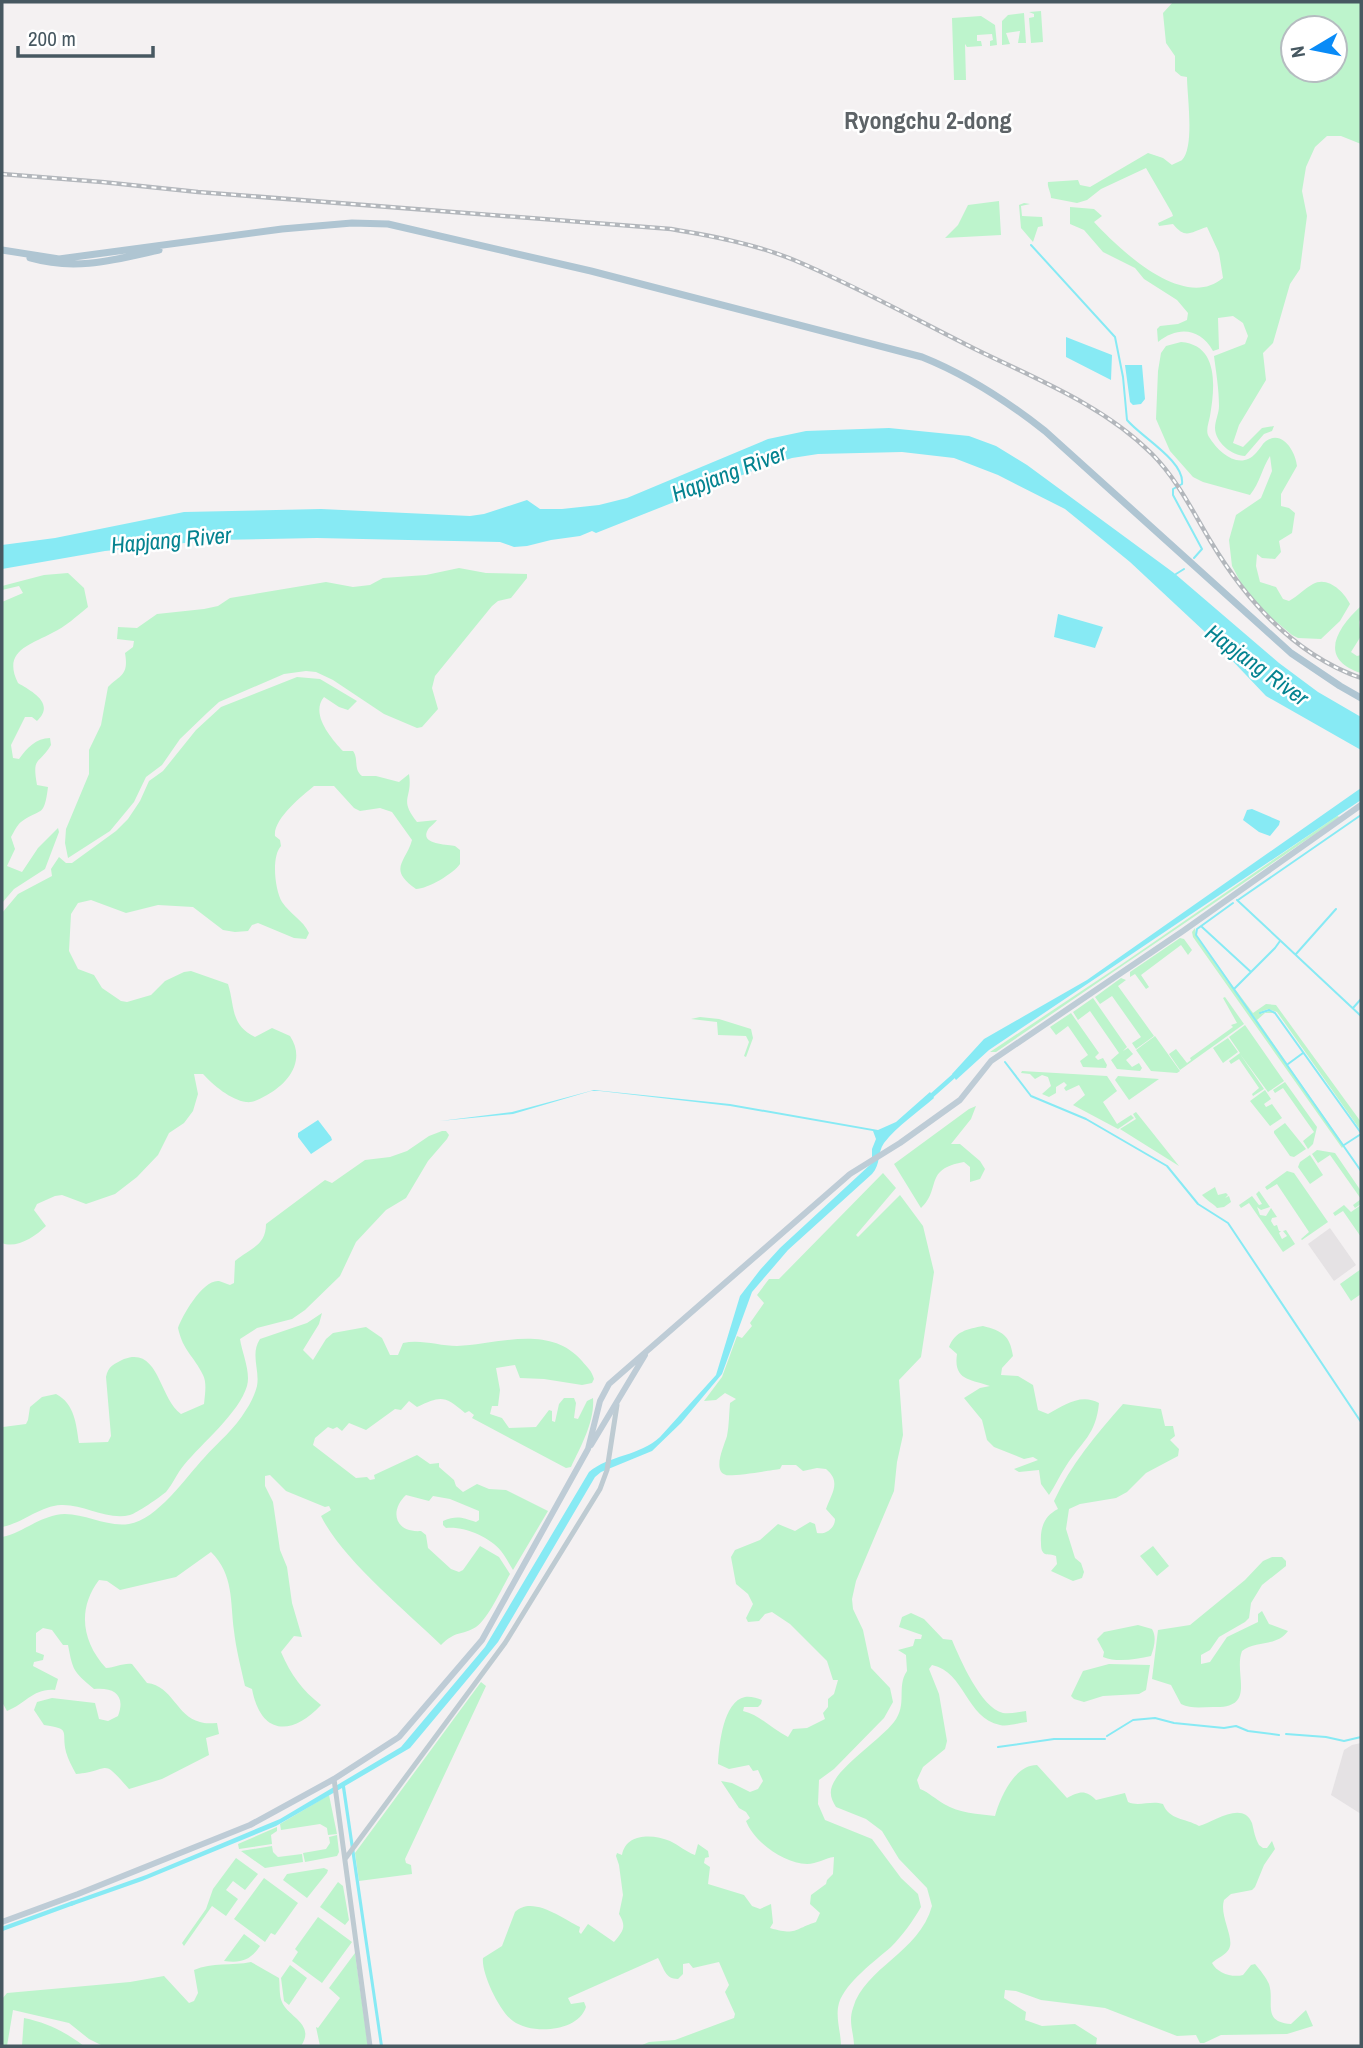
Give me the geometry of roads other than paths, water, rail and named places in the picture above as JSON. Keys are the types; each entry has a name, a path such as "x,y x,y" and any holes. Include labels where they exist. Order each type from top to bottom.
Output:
{"main road":[{"path":"2,250 51,264 77,265 197,241 282,229 352,223 388,224 590,271 922,357 967,378 1014,407 1045,431 1291,653 1361,698"},
{"path":"588,1449 604,1390 609,1384 850,1174 960,1100 991,1061 1183,931 1361,805"},
{"path":"2,1922 250,1825 334,1779 399,1737 474,1651 588,1449 648,1350"}],"street":[{"path":"345,1858 505,1643 600,1489 609,1460 617,1401"},
{"path":"334,1779 370,2046"}],"water":[{"path":"1066,337 1112,355 1111,380 1066,357"},
{"path":"1125,365 1142,365 1145,399 1141,404 1133,405 1130,402"},
{"name":"Hapjang River","path":"889,428 969,436 996,446 1027,465 1174,573 1279,663 1318,692 1361,717 1361,750 1266,696 1205,632 1130,562 1065,509 998,475 954,458 902,452 818,454 792,458 596,533 592,531 580,536 527,546 514,547 500,542 317,538 215,540 105,551 2,569 2,545 55,538 184,512 321,509 470,516 527,500 540,509 599,505 627,498 768,439 806,431"},
{"path":"1058,614 1103,627 1095,648 1054,637"},
{"path":"1361,788 1361,800 989,1050 956,1080 952,1074 984,1039 1087,980"},
{"path":"1252,809 1280,821 1270,836 1259,832 1243,820 1247,810"},
{"path":"594,1090 730,1104 878,1130 896,1122 930,1092 934,1098 884,1143 872,1174 788,1250 752,1292 722,1374 681,1423 652,1451 595,1477 498,1642 410,1748 345,1786 383,2046 380,2046 342,1788 276,1826 142,1881 71,1906 70,1902 146,1875 280,1819 401,1747 485,1647 589,1472 606,1462 643,1448 660,1437 716,1375 740,1296 760,1270 872,1163 872,1149 876,1139 873,1131 730,1106 600,1091 591,1091 513,1114 440,1121 512,1112"},
{"path":"318,1120 332,1140 311,1154 298,1137 298,1133"}],"waterway":[{"path":"1031,245 1115,337 1123,377 1127,420 1170,458 1181,475 1182,484 1173,489 1173,495 1202,549 1194,558"},
{"path":"1176,574 1184,569"},
{"path":"1238,900 1361,815"},
{"path":"1237,900 1361,1016"},
{"path":"1233,903 1197,929 1196,935 1361,1171"},
{"path":"1296,954 1336,909"},
{"path":"1202,927 1251,972"},
{"path":"1234,989 1280,941"},
{"path":"1353,1008 1361,999"},
{"path":"1260,1013 1269,1010 1275,1013 1361,1133"},
{"path":"1288,1064 1303,1053"},
{"path":"1005,1062 1031,1096 1086,1119 1167,1166 1198,1204 1228,1223 1361,1422"},
{"path":"929,1098 956,1074"},
{"path":"1344,1145 1361,1134"},
{"path":"1107,1736 1133,1720 1155,1718 1174,1723 1224,1728 1236,1726 1248,1731 1279,1735"},
{"path":"1286,1734 1344,1741 1361,1737"},
{"path":"998,1747 1054,1739 1105,1739"},
{"path":"2,1929 73,1903"}],"railway":[{"path":"2,174 671,229 733,241 779,254 840,281 1045,382 1112,421 1161,464 1184,496 1225,564 1274,623 1315,655 1361,678"}],"district":[{"name":"Ryongchu 2-dong","path":"928,121"}]}
